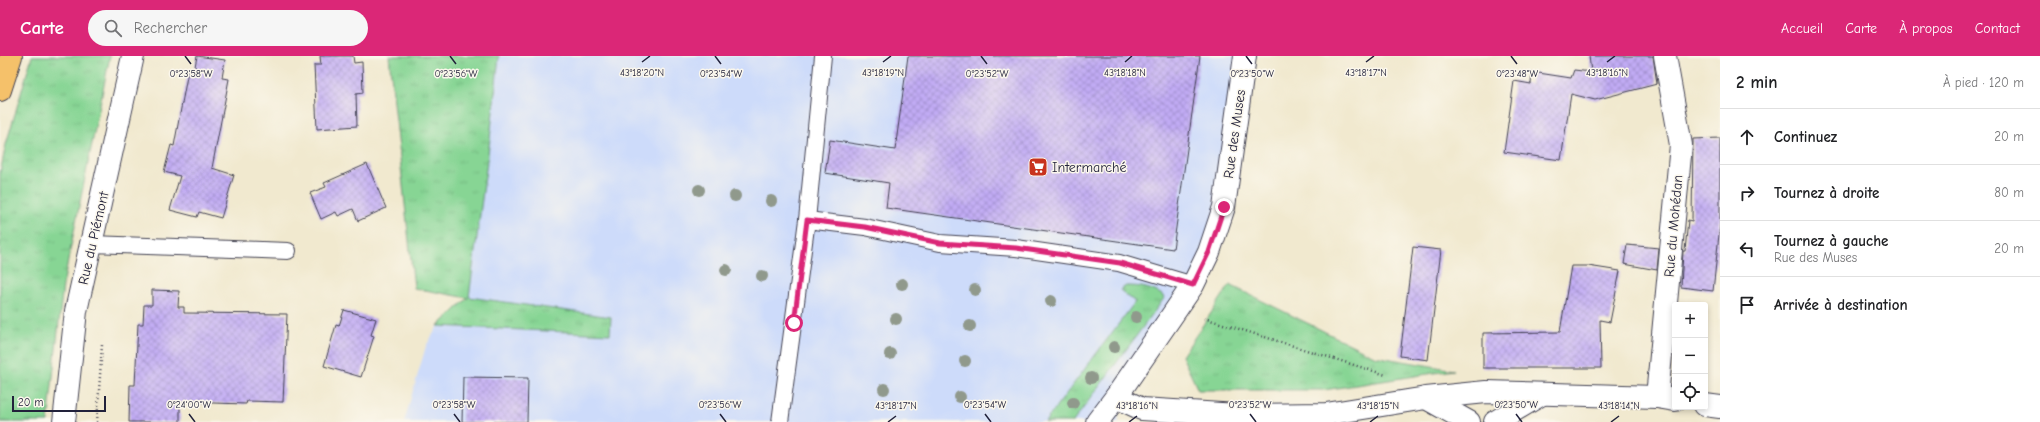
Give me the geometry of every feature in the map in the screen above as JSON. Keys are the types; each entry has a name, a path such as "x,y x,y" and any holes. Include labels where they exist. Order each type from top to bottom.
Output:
{"main road":[{"path":"0,90 11,56"}],"street":[{"name":"Rue du Piémont","path":"64,422 76,311 133,56"},
{"name":"Rue des Muses","path":"1097,422 1116,397 1193,285 1209,252 1224,207 1245,56"},
{"name":"Rue du Mohédan","path":"1116,397 1142,409 1237,415 1326,414 1426,398 1486,392 1666,399 1681,145 1665,56"},
{"path":"1483,422 1486,392"},
{"path":"1495,422 1542,394"},
{"path":"1426,398 1469,422"},
{"path":"1708,405 1720,407"}],"lane":[{"path":"780,422 807,220 823,56"},
{"path":"807,220 865,227 940,243 1016,248 1120,263 1193,285"},
{"path":"91,244 288,252"}],"path":[{"path":"1178,306 1213,322 1390,376"}],"shaded area":[{"path":"499,56 1245,56 1209,252 1116,397 1119,422 404,422 426,346 438,326 469,297 490,139"}],"green space":[{"path":"32,56 110,56 63,285 48,422 0,422 0,173 6,144"},
{"path":"389,56 499,56 490,139 469,297 611,317 610,334 438,326 468,298 414,288"},
{"path":"1230,285 1374,356 1454,370 1324,390 1198,390 1182,356"},
{"path":"1126,286 1147,288 1156,291 1165,297 1073,422 1045,422 1135,302 1120,290"}],"building":[{"path":"197,56 225,60 222,78 229,79 212,168 234,175 221,218 199,212 197,217 170,210 180,176 164,172 171,145 174,146 188,71 194,72"},
{"path":"320,56 353,56 354,63 362,62 363,93 356,94 357,126 317,129 314,65 321,65"},
{"name":"Intermarché","path":"908,56 1200,56 1173,249 886,208 889,183 825,173 830,140 895,150"},
{"path":"1589,56 1653,56 1657,84 1595,100 1571,94 1561,160 1504,152 1514,81 1531,84 1532,72 1571,78 1574,70 1591,72"},
{"path":"1720,138 1720,225 1713,291 1681,287 1683,251 1685,251 1688,220 1692,221 1693,139"},
{"path":"367,164 386,208 358,221 353,209 338,216 336,212 321,219 310,193 326,187 324,183"},
{"path":"1627,245 1659,248 1657,270 1624,264"},
{"path":"1413,247 1441,250 1428,360 1400,356"},
{"path":"1571,266 1588,266 1620,271 1610,322 1600,320 1601,368 1483,368 1483,333 1560,332"},
{"path":"152,290 179,291 178,307 184,307 184,313 287,314 283,402 247,401 246,404 180,402 180,422 129,422 130,385 135,385 138,324 143,324 144,305 152,305"},
{"path":"344,310 376,319 371,335 374,336 361,377 324,366 336,325 339,326"},
{"path":"463,377 528,378 527,422 462,422"}],"place":[{"name":"Intermarché","path":"1038,167"}],"route":[{"path":"794,323 807,220 865,227 940,243 1016,248 1120,263 1193,285 1209,252 1224,207"}]}
